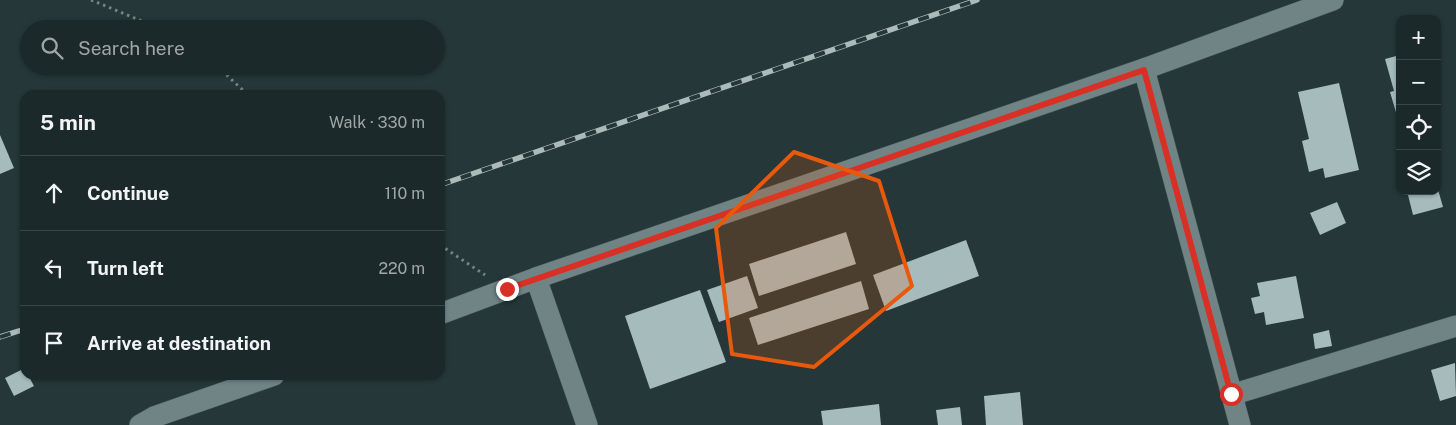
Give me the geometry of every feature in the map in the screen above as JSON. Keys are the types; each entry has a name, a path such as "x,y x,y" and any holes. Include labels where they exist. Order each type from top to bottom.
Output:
{"street":[{"path":"445,312 536,278 1144,70 1333,0"},
{"path":"1144,70 1240,425"},
{"path":"536,278 587,425"},
{"path":"1231,394 1456,326"},
{"path":"140,425 154,417 260,380"}],"path":[{"path":"90,0 139,20"},
{"path":"227,75 243,90"},
{"path":"445,248 507,289"}],"highlighted area":[{"path":"794,152 879,181 912,286 814,367 732,354 716,228"}],"building":[{"path":"1396,56 1396,112 1390,92 1394,91 1385,59"},
{"path":"1339,83 1359,170 1325,178 1323,168 1309,172 1302,141 1309,139 1298,92"},
{"path":"0,135 14,168 0,174"},
{"path":"1408,195 1440,195 1443,207 1413,215"},
{"path":"1337,202 1346,223 1320,235 1310,213"},
{"path":"846,232 856,264 759,296 749,264"},
{"path":"966,240 979,276 886,311 873,275"},
{"path":"747,276 758,308 719,322 707,290"},
{"path":"1296,276 1304,318 1266,325 1264,312 1255,314 1251,298 1260,296 1257,283"},
{"path":"861,281 869,309 758,345 749,318"},
{"path":"700,290 726,362 650,389 625,316"},
{"path":"1329,330 1332,346 1315,349 1313,334"},
{"path":"1455,363 1456,396 1440,401 1431,370"},
{"path":"20,370 20,380 31,380 34,386 14,396 5,378"},
{"path":"1020,392 1023,425 986,425 984,396"},
{"path":"879,404 881,425 823,425 821,411"},
{"path":"960,407 962,425 938,425 936,410"}],"railway":[{"path":"445,183 977,0"},
{"path":"0,337 20,331"}],"route":[{"path":"507,289 1144,70 1231,394"}]}
